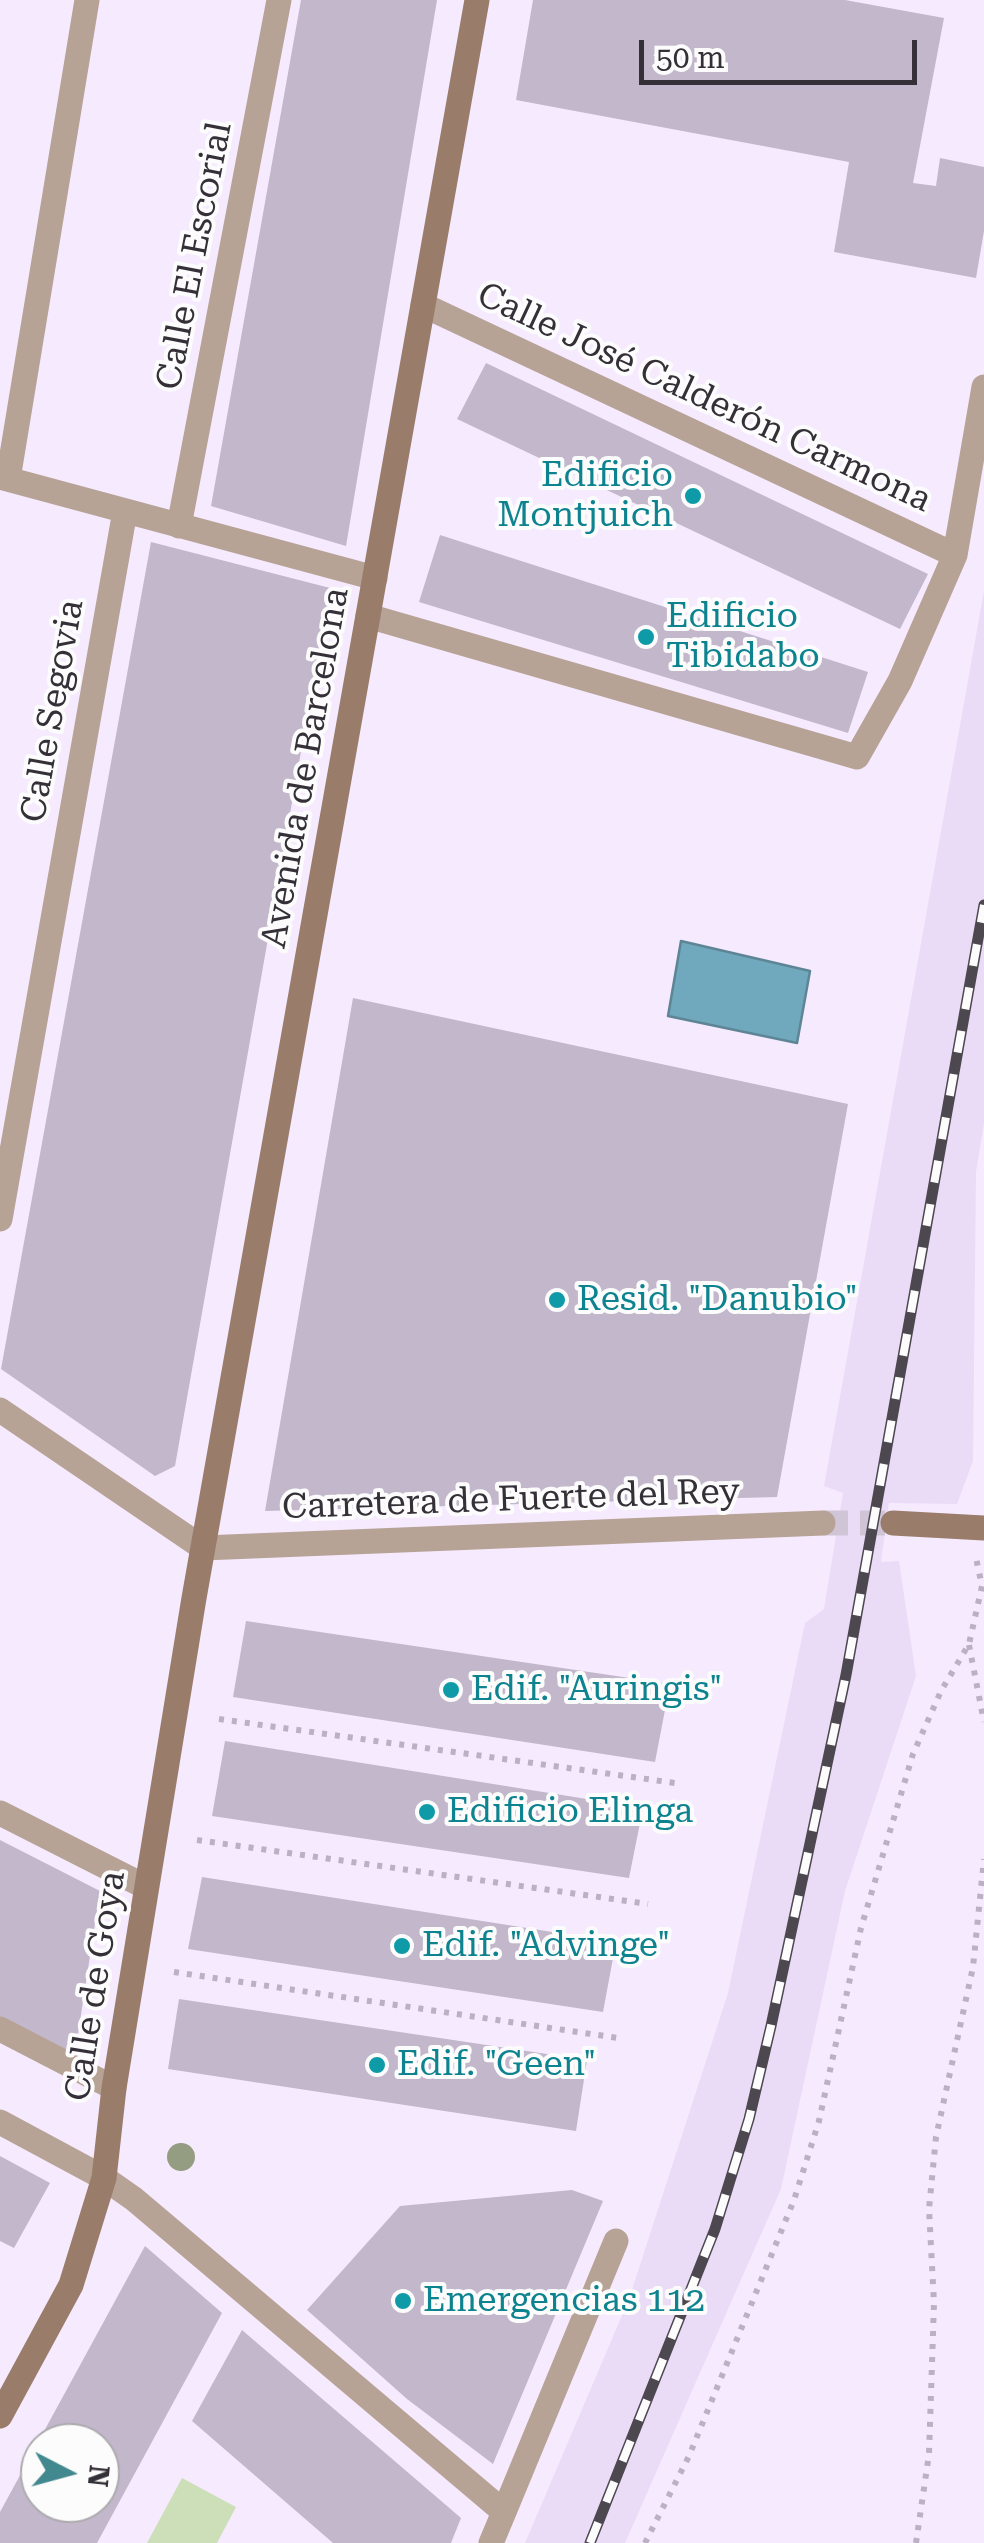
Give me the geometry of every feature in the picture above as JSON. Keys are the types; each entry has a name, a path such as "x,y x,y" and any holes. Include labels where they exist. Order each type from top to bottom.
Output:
{"street":[{"path":"87,0 4,478 375,578"},
{"name":"Calle El Escorial","path":"179,526 279,0"},
{"name":"Avenida de Barcelona","path":"202,1548 477,0"},
{"name":"Calle José Calderón Carmona","path":"423,305 955,555"},
{"path":"368,616 857,757 900,681 955,555 984,387"},
{"name":"Calle Segovia","path":"0,1219 125,511"},
{"path":"0,1410 202,1548"},
{"name":"Carretera de Fuerte del Rey","path":"202,1548 822,1523"},
{"path":"893,1523 979,1538"},
{"name":"Calle de Goya","path":"0,2416 71,2285 104,2178 114,2088 202,1548"},
{"path":"0,1812 146,1887"},
{"path":"0,2029 114,2088"},
{"path":"0,2122 104,2178 149,2212 504,2512"},
{"path":"491,2543 616,2241"}],"path":[{"path":"645,2543 689,2456 794,2200 819,2121 861,1928 912,1754 969,1644 982,1586 979,1538"},
{"path":"969,1644 984,1722"},
{"path":"219,1719 675,1783"},
{"path":"198,1840 648,1904"},
{"path":"916,2543 929,2454 934,2302 930,2191 949,2070 974,1966 984,1859"},
{"path":"174,1972 618,2038"}],"shaded area":[{"path":"984,591 984,1123 976,1172 973,1461 957,1504 889,1503 881,1562 899,1561 916,1676 845,1891 781,2189 625,2543 525,2543 629,2299 728,1993 805,1623 824,1609 843,1493 824,1486"}],"green space":[{"path":"182,2478 236,2507 217,2543 147,2543"}],"water":[{"path":"681,941 810,971 797,1043 668,1016"}],"building":[{"path":"301,0 437,0 346,546 211,506"},
{"path":"533,0 845,0 944,18 913,183 936,186 940,158 984,167 984,231 976,278 834,252 849,162 516,100"},
{"name":"Edificio Montjuich","path":"486,363 928,574 900,629 457,419"},
{"name":"Edificio Tibidabo","path":"440,535 868,672 848,733 419,602"},
{"path":"151,542 334,589 324,621 175,1466 155,1476 1,1369"},
{"name":"Resid. \"Danubio\"","path":"353,998 848,1104 777,1497 265,1511"},
{"name":"Edif. \"Auringis\"","path":"246,1621 670,1684 655,1762 233,1697"},
{"name":"Edificio Elinga","path":"225,1741 643,1808 629,1878 212,1816"},
{"path":"0,1840 100,1891 76,2047 67,2054 0,2017"},
{"name":"Edif. \"Advinge\"","path":"202,1877 616,1942 603,2012 188,1949"},
{"name":"Edif. \"Geen\"","path":"179,1999 587,2060 576,2131 168,2069"},
{"path":"0,2156 50,2183 14,2248 0,2241"},
{"path":"572,2190 603,2201 493,2464 407,2399 307,2310 400,2206"},
{"path":"145,2246 222,2313 120,2501 120,2423 49,2423"},
{"path":"242,2330 461,2518 451,2543 333,2543 192,2421"},
{"path":"20,2475 20,2523 108,2523 97,2543 0,2543 0,2512"}],"tunnel":[{"path":"823,1523 893,1523"}],"railway":[{"path":"590,2543 715,2229 749,2119 846,1675 984,905"}],"place":[{"name":"Edificio Montjuich","path":"693,496"},
{"name":"Edificio Tibidabo","path":"646,637"},
{"name":"Resid. \"Danubio\"","path":"557,1300"},
{"name":"Edif. \"Auringis\"","path":"451,1690"},
{"name":"Edificio Elinga","path":"427,1812"},
{"name":"Edif. \"Advinge\"","path":"402,1946"},
{"name":"Edif. \"Geen\"","path":"377,2065"},
{"name":"Emergencias 112","path":"403,2301"}]}
